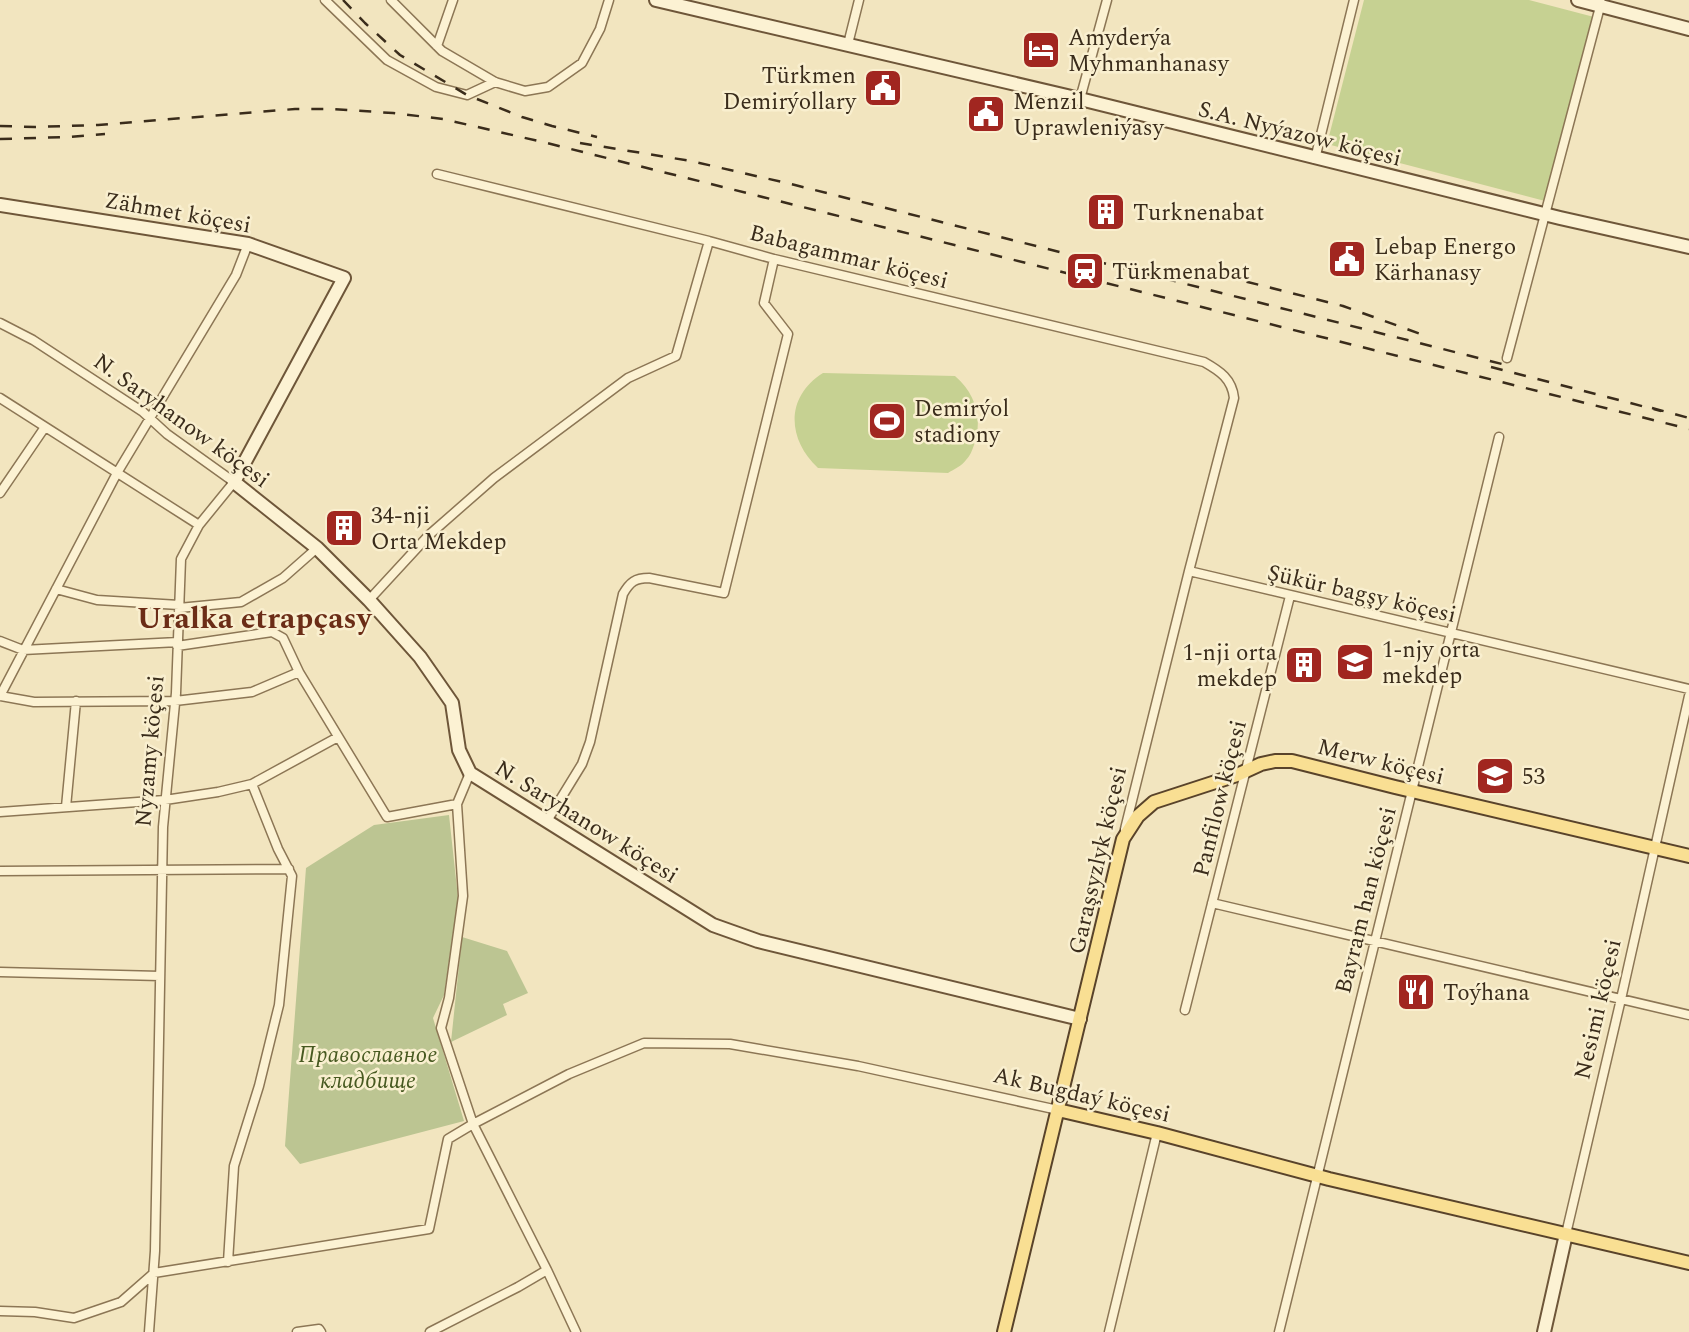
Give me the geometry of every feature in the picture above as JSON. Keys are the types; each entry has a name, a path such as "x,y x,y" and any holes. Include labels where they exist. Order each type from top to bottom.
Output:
{"main road":[{"name":"S.A. Nyýazow köçesi","path":"656,0 1080,99 1315,159 1689,247"},
{"path":"1578,0 1601,3 1689,29"},
{"name":"Zähmet köçesi","path":"0,205 248,244 344,278"},
{"name":"Nyzamy köçesi","path":"234,482 344,278"},
{"name":"N. Saryhanow köçesi","path":"234,482 317,548 420,657 452,704 458,750 470,773 713,925 758,941 1080,1019"},
{"name":"Merw köçesi","path":"1123,839 1138,816 1154,802 1261,764 1292,761 1689,856"},
{"name":"Garaşsyzlyk köçesi","path":"1004,1332 1123,839"},
{"name":"Ak Bugdaý köçesi","path":"1058,1110 1157,1133 1317,1176 1689,1263"},
{"name":"Nesimi köçesi","path":"1544,1332 1566,1234"}],"street":[{"path":"325,0 387,60 436,88 467,95 495,82"},
{"path":"391,0 442,51 495,82 525,91 548,87 582,63 600,29 609,0"},
{"path":"437,46 453,0"},
{"path":"848,44 859,0"},
{"path":"1080,99 1107,0"},
{"path":"1315,159 1354,0"},
{"path":"1507,358 1601,3"},
{"name":"Babagammar köçesi","path":"437,174 774,259 1204,362 1221,371 1233,389 1234,398"},
{"path":"369,600 429,535 494,478 628,378 676,356 709,241"},
{"path":"248,244 236,275 117,473 0,696 34,702 175,701 252,692 299,672"},
{"path":"547,821 582,764 590,742 623,594 629,583 638,578 649,578 724,593 788,334 764,303 774,259"},
{"name":"N. Saryhanow köçesi","path":"0,323 33,340 143,412 167,434 234,482"},
{"path":"0,398 199,525"},
{"name":"Garaşsyzlyk köçesi","path":"1123,839 1234,398"},
{"path":"0,493 45,427"},
{"name":"Bayram han köçesi","path":"1279,1332 1499,437"},
{"name":"Nyzamy köçesi","path":"149,1332 155,1251 163,827 175,701 181,559 199,525 234,482"},
{"path":"55,589 97,600 179,606 241,602 283,578 317,548"},
{"name":"Şükür bagşy köçesi","path":"1189,571 1689,689"},
{"name":"Panfilow köçesi","path":"1185,1010 1290,596"},
{"path":"0,641 23,650 178,644 272,632 283,638 299,672 387,817 457,804"},
{"name":"Nesimi köçesi","path":"1566,1234 1689,696"},
{"path":"65,807 76,701"},
{"path":"0,811 165,800 218,792 252,784 338,737"},
{"path":"470,773 457,804 463,895 449,998 441,1028 473,1124 576,1332"},
{"path":"0,1311 35,1312 74,1318 121,1302 154,1273 228,1262 234,1166 259,1086 279,1005 292,876 252,784"},
{"path":"0,871 289,869"},
{"path":"1212,903 1689,1014"},
{"path":"0,972 160,976"},
{"name":"Ak Bugdaý köçesi","path":"228,1262 429,1228 447,1139 569,1074 644,1043 730,1044 858,1066 1058,1110"},
{"path":"1109,1332 1157,1133"},
{"path":"430,1332 547,1270"},
{"path":"297,1332 319,1329 321,1332"}],"green space":[{"path":"1364,0 1529,0 1594,17 1545,201 1327,144"},
{"name":"Demirýol stadiony","path":"823,373 955,376 968,391 976,407 977,435 970,455 948,473 818,468 800,444 795,419 802,394"},
{"name":"Православное кладбище","path":"449,815 458,898 444,995 433,1018 464,1121 300,1164 285,1146 306,868 374,825"},
{"path":"462,937 507,951 528,993 503,1004 507,1015 451,1042"}],"railway":[{"path":"343,0 400,55 467,95 522,117 597,137"},
{"path":"0,126 98,125 295,109 393,113 443,119 1689,429"},
{"path":"0,139 105,134"},
{"path":"580,143 691,161 795,185 1502,364"},
{"path":"1200,270 1343,306 1429,337"},
{"path":"1491,367 1661,411"},
{"path":"1652,408 1689,418"}],"place":[{"name":"Amyderýa Myhmanhanasy","path":"1041,50"},
{"name":"Türkmen Demirýollary","path":"883,88"},
{"name":"Menzil Uprawleniýasy","path":"986,114"},
{"name":"Turknenabat","path":"1106,212"},
{"name":"Lebap Energo Kärhanasy","path":"1347,259"},
{"name":"Türkmenabat","path":"1085,271"},
{"name":"Demirýol stadiony","path":"887,421"},
{"name":"34-nji Orta Mekdep","path":"344,528"},
{"name":"1-njy orta mekdep","path":"1355,662"},
{"name":"1-nji orta mekdep","path":"1304,665"},
{"name":"53","path":"1495,776"},
{"name":"Toýhana","path":"1416,992"}],"district":[{"name":"Uralka etrapçasy","path":"254,618"}]}
